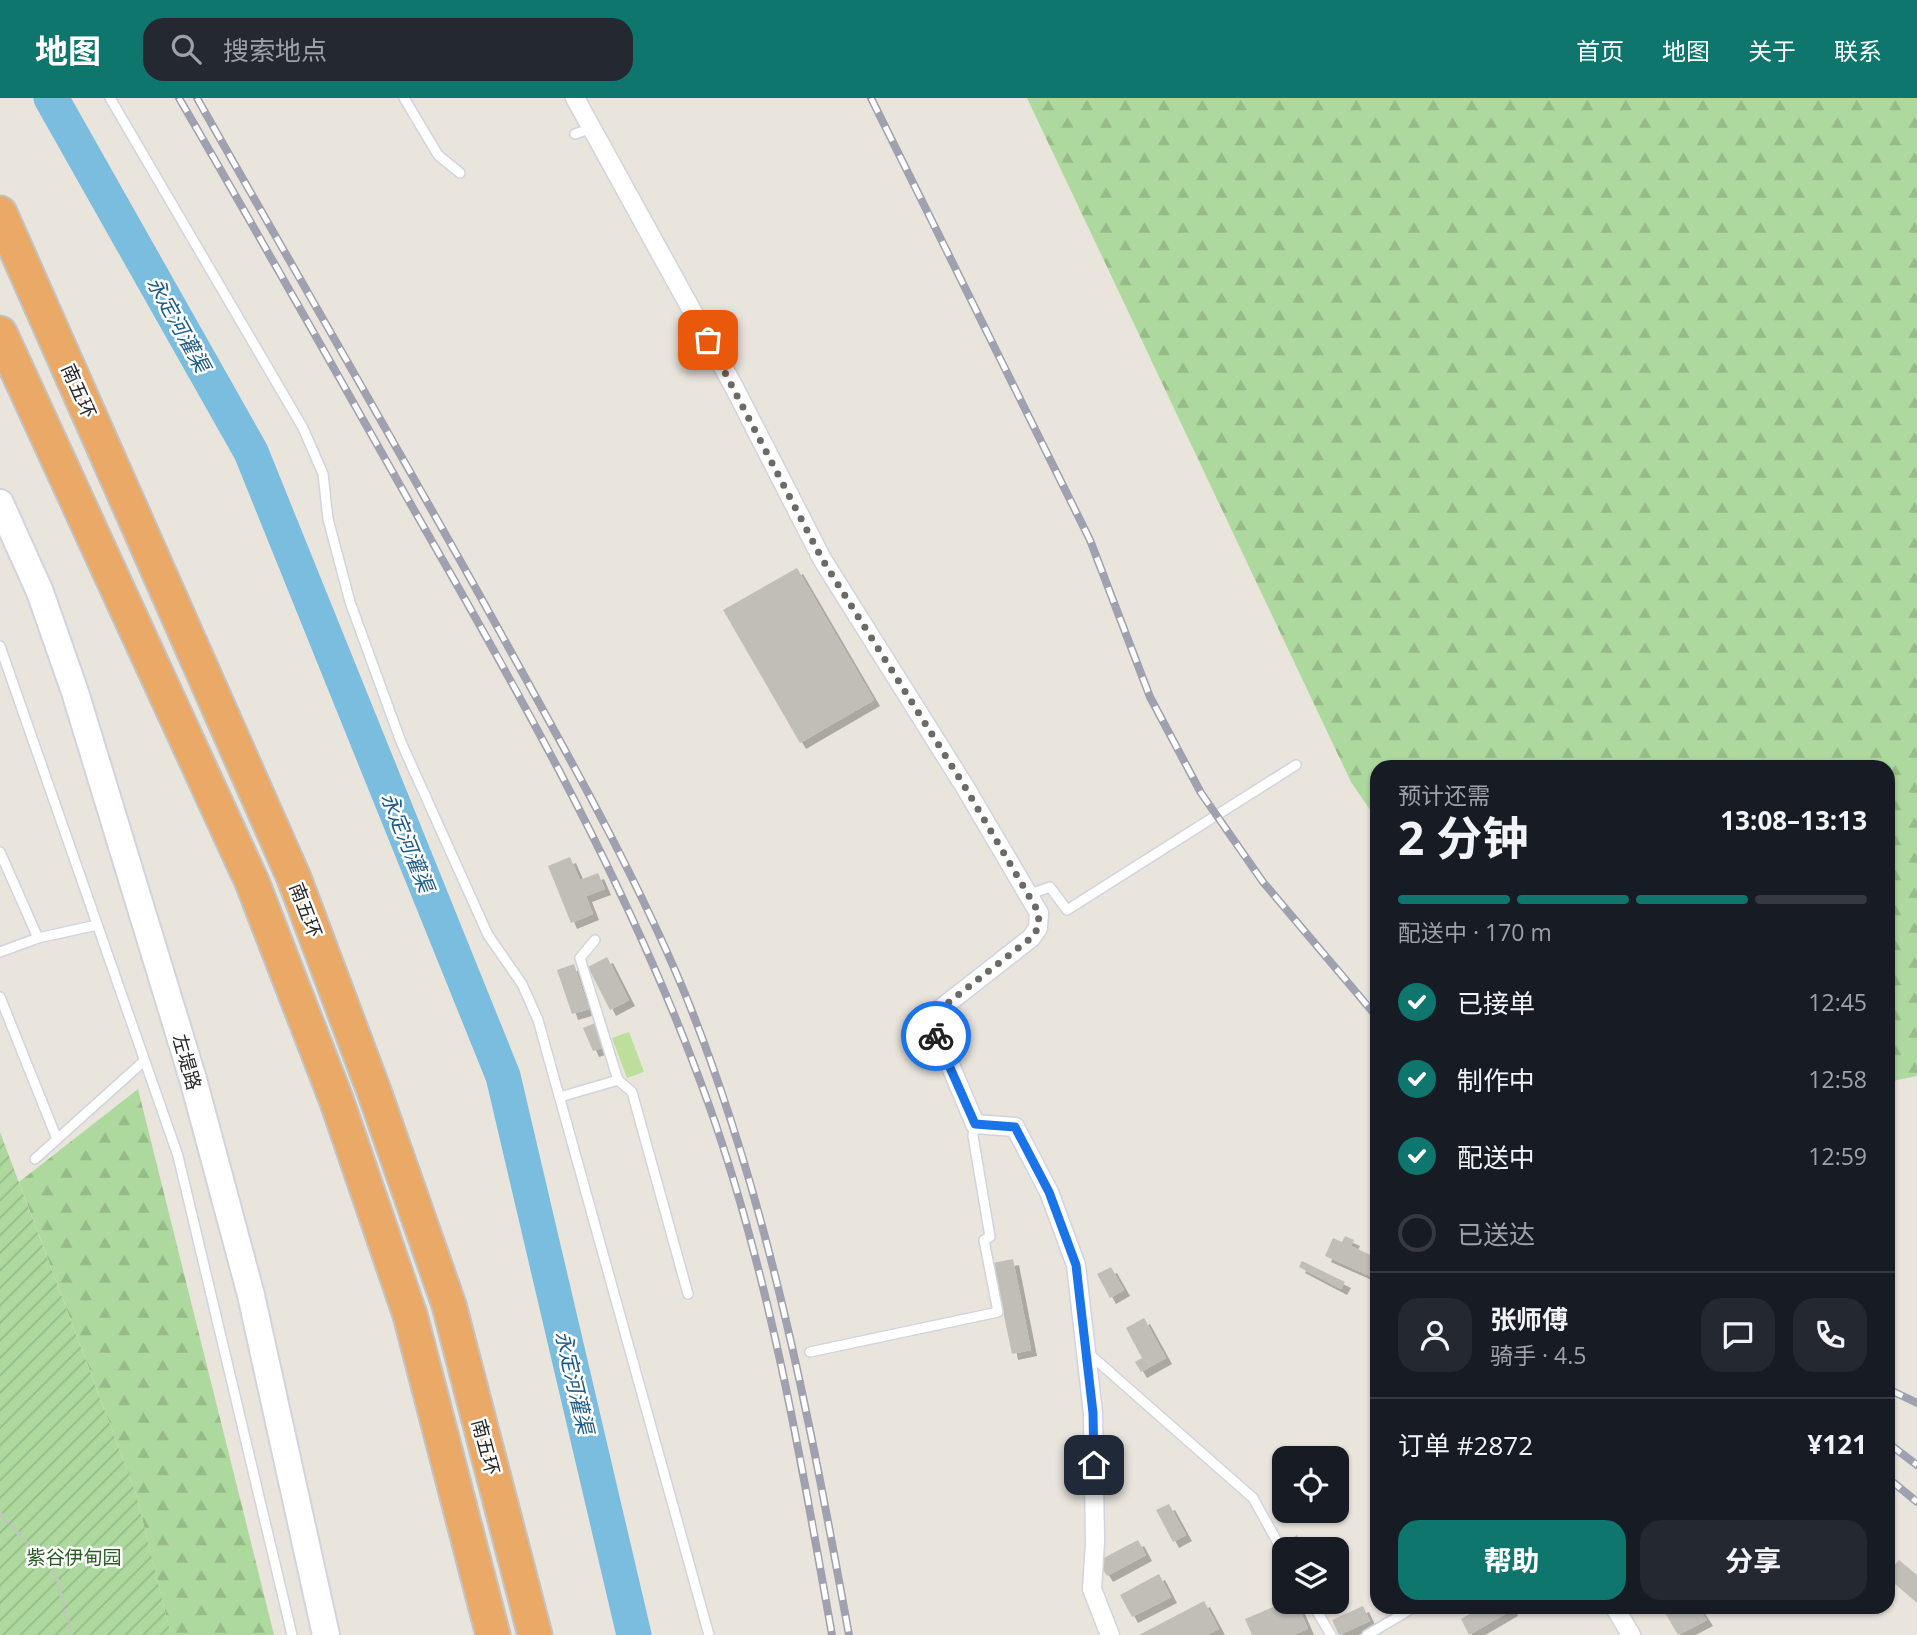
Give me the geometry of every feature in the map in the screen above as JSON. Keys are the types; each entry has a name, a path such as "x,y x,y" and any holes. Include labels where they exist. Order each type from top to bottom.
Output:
{"highway":[{"name":"南五环","path":"0,213 294,877 351,1028 449,1305 535,1635"},
{"path":"0,333 252,882 336,1099 410,1315 493,1635"}],"main road":[{"name":"左堤路","path":"0,503 40,592 79,705 193,1079 251,1295 326,1635"}],"street":[{"path":"575,98 583,131 734,387 822,559 965,787 1039,913 1038,928 1031,938 930,1017 975,1124 1015,1127 1049,1192 1076,1265 1093,1426 1095,1542 1092,1589 1110,1635"},
{"path":"1619,1614 1631,1635"}],"lane":[{"path":"110,98 303,428 323,474 328,519 350,602 401,742 488,935 522,984 538,1020 709,1635"},
{"path":"404,98 438,155 460,173"},
{"path":"0,646 178,1156 292,1635"},
{"path":"1028,895 1050,887 1066,910 1296,765"},
{"path":"0,852 38,938"},
{"path":"0,953 38,938 97,925"},
{"path":"595,940 580,958 618,1080 632,1092 688,1294"},
{"path":"0,997 57,1139"},
{"path":"35,1159 144,1061"},
{"path":"560,1097 618,1080"},
{"path":"810,1352 998,1312 984,1240 990,1237 973,1136 975,1124"},
{"path":"1086,1351 1253,1498 1275,1537"},
{"path":"1319,1614 1331,1635"},
{"path":"1367,1635 1402,1614"}],"path":[{"path":"0,1513 56,1576 72,1635"}],"green space":[{"path":"1027,98 1917,98 1917,1076 1895,1081 1895,760 1370,760 1370,810 1351,782"},
{"path":"629,1032 644,1072 627,1078 612,1038"},
{"path":"138,1089 274,1635 171,1635 136,1494 19,1182"},
{"name":"紫谷伊甸园","path":"0,1132 136,1494 171,1635 0,1635"}],"building":[{"path":"797,568 874,700 800,743 723,610"},
{"path":"570,857 580,880 598,873 605,889 586,896 593,914 571,923 548,866"},
{"path":"607,957 629,1000 610,1010 588,967"},
{"path":"574,964 589,1009 572,1014 557,970"},
{"path":"595,1023 605,1047 593,1051 583,1028"},
{"path":"1345,1236 1354,1240 1351,1246 1370,1255 1370,1276 1325,1256 1333,1238 1342,1242"},
{"path":"1013,1259 1031,1350 1012,1354 993,1263"},
{"path":"1302,1261 1345,1282 1341,1289 1299,1267"},
{"path":"1111,1267 1124,1290 1110,1298 1097,1274"},
{"path":"1144,1318 1166,1358 1141,1372 1135,1362 1142,1358 1126,1328"},
{"path":"1169,1504 1186,1535 1173,1542 1156,1510"},
{"path":"1138,1540 1146,1555 1107,1576 1098,1561"},
{"path":"1899,1560 1917,1575 1917,1602 1895,1583 1895,1564"},
{"path":"1159,1574 1171,1597 1132,1617 1120,1595"},
{"path":"1204,1601 1219,1629 1207,1635 1139,1635"},
{"path":"1363,1606 1370,1621 1339,1635 1332,1620"},
{"path":"1272,1607 1272,1614 1302,1614 1308,1629 1293,1635 1252,1635 1245,1619"},
{"path":"1470,1614 1505,1614 1469,1635 1461,1619"},
{"path":"1666,1614 1703,1614 1707,1620 1678,1635"}],"waterway":[{"name":"永定河灌渠","path":"51,98 251,452 503,1076 634,1635"}],"railway":[{"path":"179,98 500,661 578,806 649,955 710,1108 750,1237 796,1435 832,1635"},
{"path":"197,98 556,733 623,860 683,989 739,1146 783,1308 849,1635"},
{"path":"871,98 1090,540 1150,697 1201,793 1263,882 1370,1009"},
{"path":"1895,1392 1917,1403"},
{"path":"1895,1448 1917,1465"},
{"path":"1895,1484 1917,1502"}],"way so far":[{"path":"708,340 822,559 965,787 1039,913 1038,928 1031,938 930,1017 936,1036"}],"route":[{"path":"936,1036 975,1124 1015,1127 1049,1192 1076,1265 1093,1413 1094,1465"}]}
